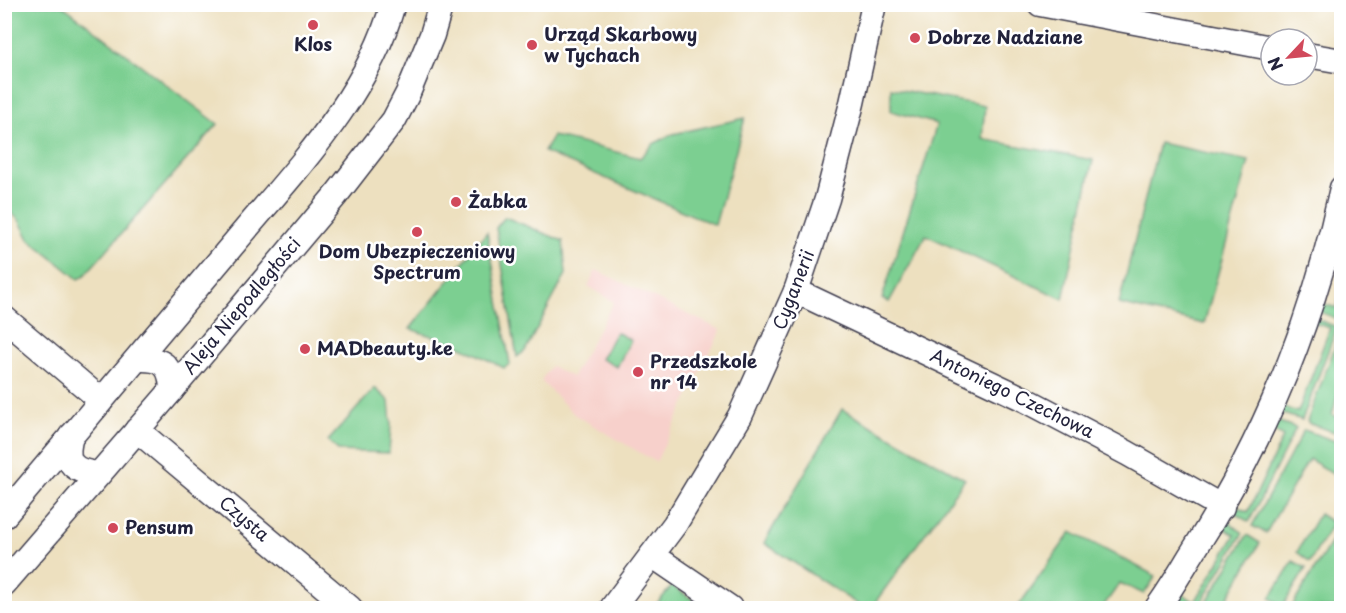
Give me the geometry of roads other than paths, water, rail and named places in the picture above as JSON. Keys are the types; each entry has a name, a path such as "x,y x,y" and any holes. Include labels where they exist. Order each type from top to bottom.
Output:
{"street":[{"path":"4,516 306,157 355,93 373,56 393,4"},
{"name":"Aleja Niepodległości","path":"4,584 172,390 336,195 394,120 432,35 441,4"},
{"name":"Cyganerii","path":"612,609 675,524 740,416 796,291 835,167 874,4"},
{"path":"1040,4 1259,46"},
{"path":"1319,57 1341,61"},
{"path":"1156,609 1222,507 1248,458 1284,378 1326,255 1341,188"},
{"name":"Antoniego Czechowa","path":"796,291 1036,405 1222,507"},
{"path":"4,318 101,399"},
{"path":"138,359 152,359 163,363 171,376 172,390"},
{"name":"Czysta","path":"137,430 350,609"},
{"path":"71,436 67,451 73,466 82,472 98,474"},
{"path":"652,555 730,609"}],"place":[{"name":"Klos","path":"313,25"},
{"name":"Dobrze Nadziane","path":"915,38"},
{"name":"Urząd Skarbowy w Tychach","path":"532,45"},
{"name":"Żabka","path":"456,202"},
{"name":"Dom Ubezpieczeniowy Spectrum","path":"417,232"},
{"name":"MADbeauty.ke","path":"305,349"},
{"name":"Przedszkole nr 14","path":"638,372"},
{"name":"Pensum","path":"113,528"}]}
